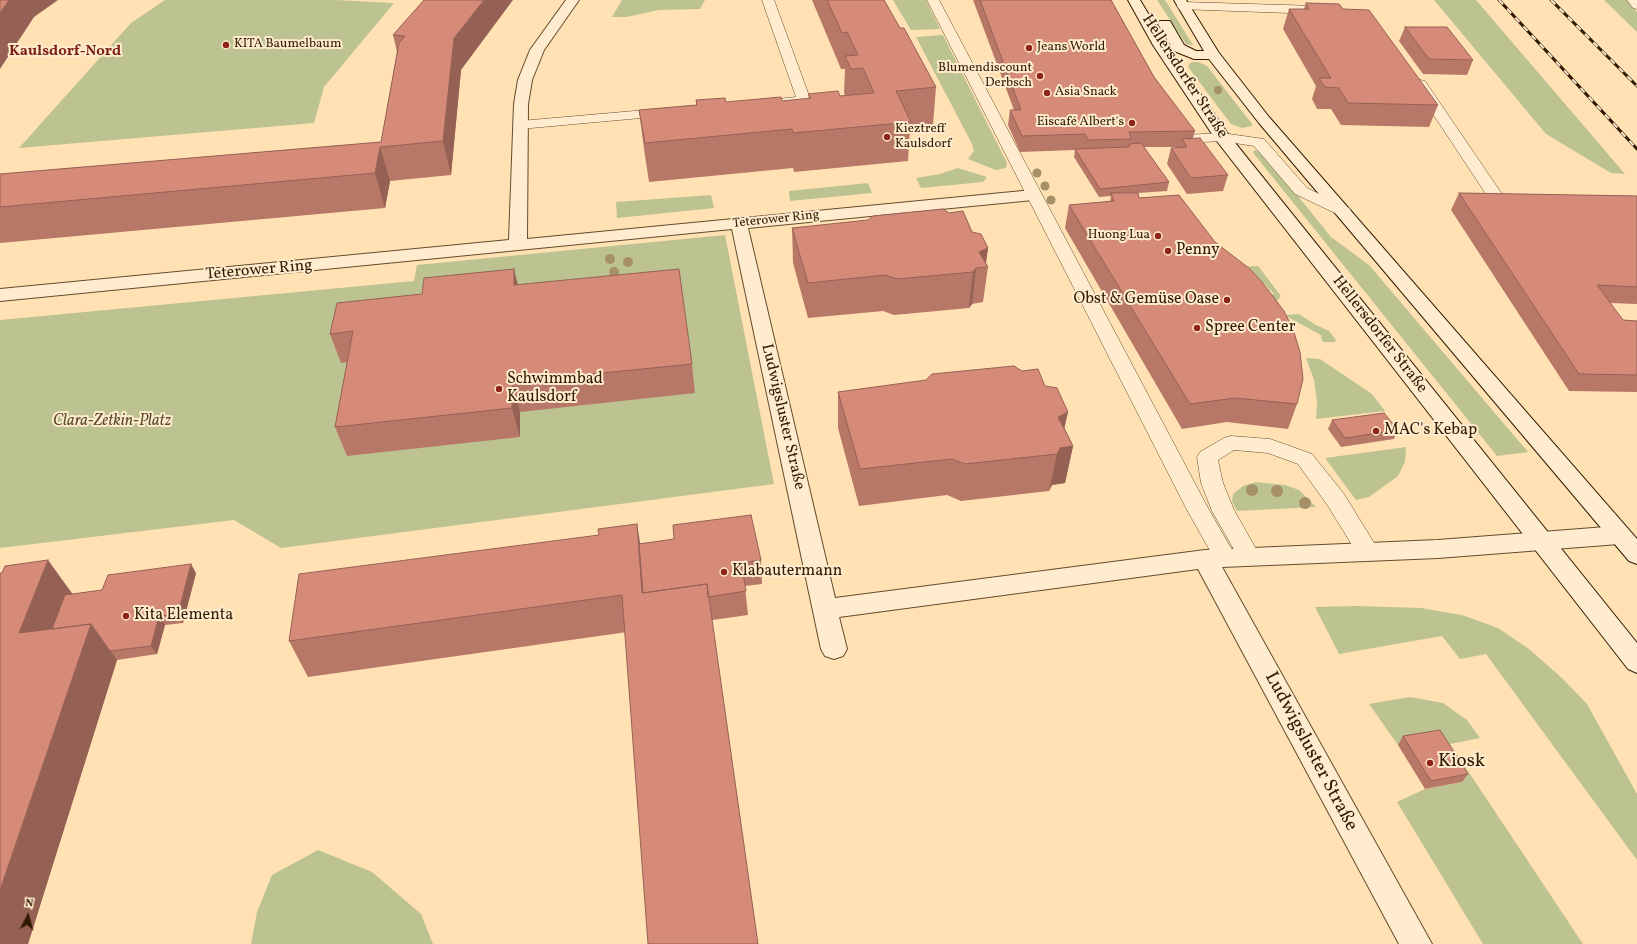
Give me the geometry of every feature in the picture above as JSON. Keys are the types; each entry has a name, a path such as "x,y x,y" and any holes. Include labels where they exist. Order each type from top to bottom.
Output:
{"street":[{"path":"518,246 520,125 521,104 525,80 538,50 559,17 573,0"},
{"name":"Hellersdorfer Straße","path":"1134,0 1176,71 1222,137 1637,662"},
{"path":"1182,3 1213,55 1264,120 1628,537 1637,555"},
{"path":"1152,6 1179,48 1194,55 1213,55"},
{"name":"Teterower Ring","path":"0,295 1033,195"},
{"name":"Ludwigsluster Straße","path":"739,224 834,649"},
{"path":"826,609 1215,558 1452,548 1540,541 1628,537"},
{"name":"Ludwigsluster Straße","path":"1215,558 1384,890 1416,944"}],"lane":[{"path":"766,104 804,101 768,0"},
{"path":"933,0 1198,510 1215,558"},
{"path":"1633,0 1637,5"},
{"path":"1182,3 1332,10"},
{"path":"1411,71 1494,194"},
{"path":"520,125 682,111"},
{"path":"1185,139 1222,137 1259,142 1301,191 1343,211"},
{"path":"1249,556 1223,511 1212,483 1207,457 1231,443 1270,446 1305,459 1336,500 1368,552"}],"green space":[{"name":"KITA Baumelbaum","path":"165,0 335,0 394,3 324,87 314,123 19,148 131,23"},
{"path":"622,0 705,0 700,9 659,10 626,17 612,17"},
{"path":"893,0 926,0 940,29 911,30"},
{"path":"1157,0 1165,0 1193,45 1186,44"},
{"path":"1434,0 1476,0 1625,174 1611,173 1546,134"},
{"path":"1604,0 1627,0 1637,12 1637,32"},
{"path":"943,35 1007,163 1006,168 996,170 968,159 974,151 972,144 916,37"},
{"path":"1198,62 1207,66 1252,126 1242,128 1231,124 1188,67 1190,63"},
{"path":"1255,150 1265,155 1331,237 1369,265 1528,452 1497,456 1254,154 1253,152"},
{"path":"958,168 987,177 983,182 921,188 916,178 940,174"},
{"path":"868,183 872,193 790,201 789,191"},
{"path":"711,195 714,208 617,218 616,202"},
{"name":"Schwimmbad Kaulsdorf","path":"725,235 774,484 281,548 234,520 0,548 0,320 414,281 417,265"},
{"path":"1258,266 1281,296 1276,302 1261,294 1274,294 1252,271 1241,272 1237,267"},
{"path":"1299,314 1314,324 1329,331 1336,340 1335,342 1322,341 1321,335 1284,315"},
{"path":"1306,358 1320,359 1372,394 1385,411 1316,419 1317,401 1314,380"},
{"path":"1406,447 1405,462 1398,476 1369,497 1356,500 1325,458"},
{"path":"1256,482 1285,485 1299,490 1316,507 1237,511 1232,502 1233,494 1243,486"},
{"path":"1357,606 1421,608 1462,615 1498,628 1529,649 1563,679 1587,704 1637,794 1637,860 1486,654 1460,659 1442,636 1339,654 1315,607"},
{"path":"1410,697 1443,703 1467,720 1480,738 1450,744 1583,944 1483,944 1397,802 1425,789 1462,782 1434,738 1398,745 1369,704"},
{"path":"318,850 372,872 421,914 433,944 251,944 257,912 272,875"}],"building":[{"path":"0,0 9,0 0,13"},
{"path":"424,0 484,0 454,38 443,141 380,147 375,173 0,207 0,174 381,142 399,43 405,36 393,35"},
{"path":"827,0 884,0 900,28 904,28 936,87 896,91 911,122 793,133 792,129 645,143 639,110 697,105 696,100 725,98 726,102 781,97 782,101 811,98 808,94 838,91 840,96 874,93 863,68 851,69 845,56 858,55 847,32 842,33"},
{"path":"980,0 1111,0 1154,77 1195,131 1129,132 1131,139 1088,140 1085,134 1022,136 1010,110 1021,110"},
{"path":"1306,3 1339,4 1343,9 1369,10 1438,105 1348,103 1339,88 1325,87 1319,78 1331,78 1289,9 1309,9"},
{"path":"1405,27 1447,27 1473,60 1429,59"},
{"path":"1200,138 1228,175 1191,178 1171,148 1187,147 1182,139"},
{"path":"1141,143 1169,182 1100,189 1075,149 1129,147 1130,144"},
{"name":"Spree Center","path":"1111,193 1138,193 1139,198 1179,195 1215,242 1250,269 1262,282 1284,311 1293,329 1300,352 1303,379 1297,404 1235,398 1190,404 1069,205 1114,201"},
{"path":"1459,193 1637,196 1637,287 1597,285 1623,320 1637,321 1637,375 1579,374"},
{"path":"943,209 949,213 963,211 972,232 981,234 988,248 979,252 988,267 976,268 973,272 897,279 885,275 808,283 792,228 868,220 873,216"},
{"path":"514,269 514,285 679,269 692,364 513,382 512,408 335,427 353,331 330,334 337,303 422,294 424,278"},
{"path":"1014,366 1022,371 1038,369 1045,386 1057,388 1068,412 1058,417 1073,446 1060,448 1057,454 965,464 952,459 860,469 838,392 926,380 932,374"},
{"path":"1384,413 1398,430 1345,438 1332,420"},
{"path":"751,515 761,560 741,563 746,591 708,597 707,584 643,593 639,544 674,539 673,525"},
{"path":"637,524 642,593 707,584 758,944 648,944 622,595 289,641 299,574 599,535 598,529"},
{"path":"48,560 19,633 91,624 0,890 0,573 2,573 5,566"},
{"name":"Kita Elementa","path":"191,564 178,614 159,616 151,646 110,651 91,624 52,629 65,595 102,590 108,575"},
{"name":"Kiosk","path":"1440,730 1468,774 1431,781 1403,736"}],"railway":[{"path":"1499,0 1637,149"},
{"path":"1551,0 1637,86"}],"place":[{"name":"KITA Baumelbaum","path":"226,45"},
{"name":"Jeans World","path":"1029,48"},
{"name":"Blumendiscount Derbsch","path":"1040,76"},
{"name":"Asia Snack","path":"1047,93"},
{"name":"Eiscafé Albert's","path":"1132,123"},
{"name":"Kieztreff Kaulsdorf","path":"887,137"},
{"name":"Huong Lua","path":"1158,236"},
{"name":"Penny","path":"1168,251"},
{"name":"Obst & Gemüse Oase","path":"1227,300"},
{"name":"Spree Center","path":"1197,328"},
{"name":"Schwimmbad Kaulsdorf","path":"499,389"},
{"name":"MAC's Kebap","path":"1376,431"},
{"name":"Klabautermann","path":"724,572"},
{"name":"Kita Elementa","path":"126,616"},
{"name":"Kiosk","path":"1430,763"}],"district":[{"name":"Kaulsdorf-Nord","path":"65,52"}],"park label":[{"name":"Clara-Zetkin-Platz","path":"112,422"}]}
